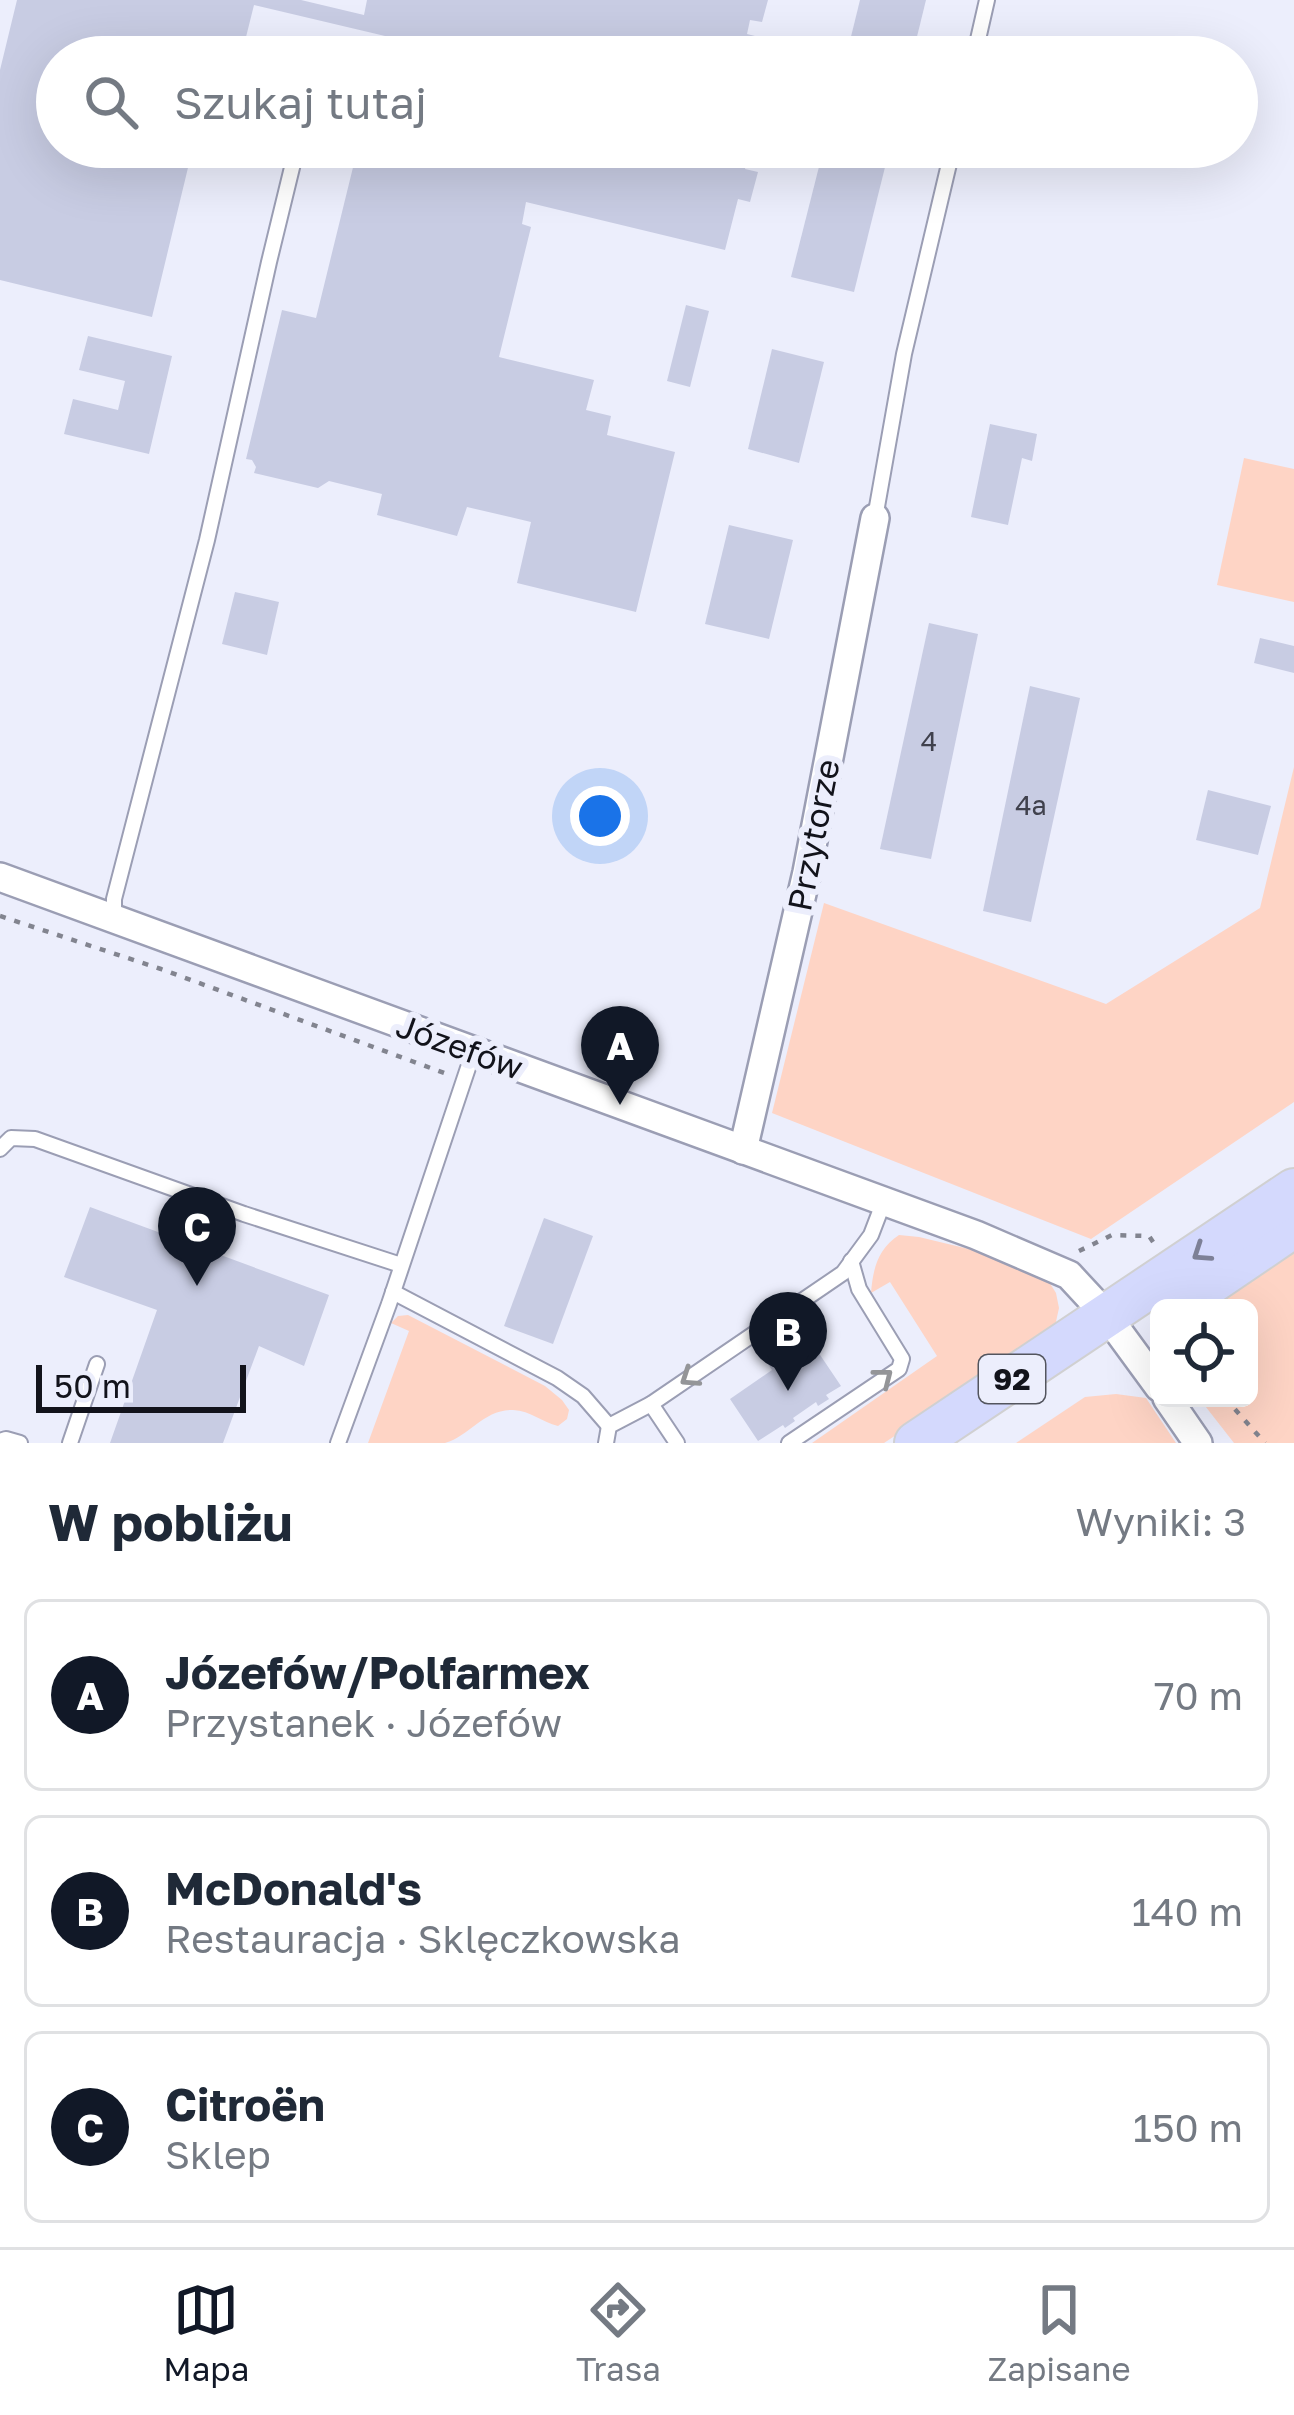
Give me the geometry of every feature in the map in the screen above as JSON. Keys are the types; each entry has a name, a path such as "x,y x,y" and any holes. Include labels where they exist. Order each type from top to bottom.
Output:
{"main road":[{"name":"92","path":"967,1443 1130,1324 1294,1190"},
{"path":"1185,1299 1294,1226"},
{"name":"92","path":"916,1443 1130,1324"}],"street":[{"name":"Przytorze","path":"743,1150 807,872 875,518"},
{"name":"Józefów","path":"0,877 976,1234 1069,1275 1130,1324 1150,1368"},
{"path":"1173,1407 1198,1443"}],"lane":[{"path":"979,36 987,0"},
{"path":"114,916 114,899 207,540 292,168"},
{"path":"875,518 904,354 947,168"},
{"path":"338,1443 474,1050"},
{"path":"0,1150 11,1138 35,1139 401,1265"},
{"path":"608,1426 651,1404 843,1273 871,1235 884,1201"},
{"path":"788,1443 899,1370 902,1359 859,1289 851,1261"},
{"path":"393,1292 583,1396 608,1426 606,1443"},
{"path":"70,1443 97,1364"},
{"path":"651,1404 677,1443"},
{"path":"0,1441 20,1443"}],"path":[{"path":"0,916 161,969 463,1080"},
{"path":"1234,1407 1265,1443"}],"shaded area":[{"path":"1244,458 1294,469 1294,602 1217,585"},
{"path":"1294,767 1294,1102 1091,1239 772,1113 824,903 1106,1004 1260,908"},
{"path":"899,1235 973,1250 1046,1277 1059,1308 1055,1326 884,1443 812,1443 937,1356 890,1282 871,1293 878,1260"},
{"path":"1294,1252 1294,1443 1234,1443 1206,1407 1258,1407 1258,1299 1221,1299"},
{"path":"408,1315 545,1386 569,1410 567,1419 558,1426 525,1412 503,1411 445,1443 368,1443 409,1331 391,1323"},
{"path":"1085,1397 1146,1398 1176,1443 1016,1443"}],"building":[{"path":"17,0 301,0 364,15 367,0 768,0 762,22 750,20 747,34 755,36 385,36 254,5 246,36 36,36 36,168 188,168 152,317 0,280 0,70"},
{"path":"860,0 926,0 917,36 851,36"},
{"path":"353,168 745,168 758,172 750,202 738,199 725,250 526,202 522,224 531,227 499,357 594,380 586,410 611,416 607,435 675,452 636,612 517,583 531,522 467,507 457,536 377,515 382,494 329,481 318,488 254,473 252,460 246,459 282,310 316,318"},
{"path":"819,168 885,168 854,292 791,277"},
{"path":"686,305 709,311 690,387 667,381"},
{"path":"88,336 172,356 149,454 64,434 73,399 118,410 125,381 79,370"},
{"path":"772,349 824,362 799,463 748,449"},
{"path":"990,424 1037,434 1032,461 1022,458 1008,525 971,517"},
{"path":"729,525 793,540 769,639 705,624"},
{"path":"235,592 279,602 267,655 222,644"},
{"path":"929,623 978,634 931,859 880,849"},
{"path":"1260,638 1294,646 1294,673 1254,663"},
{"path":"1030,686 1080,698 1031,922 983,911"},
{"path":"1208,790 1271,806 1258,855 1196,840"},
{"path":"90,1207 329,1295 304,1366 259,1346 223,1443 110,1443 157,1310 64,1277"},
{"path":"544,1218 593,1236 553,1344 504,1326"},
{"path":"808,1337 841,1386 826,1395 829,1399 818,1406 816,1402 785,1428 758,1441 730,1399 772,1370 768,1364"}],"place":[{"name":"Józefów/Polfarmex","path":"620,1105"},
{"name":"Citroën","path":"197,1286"},
{"name":"McDonald's","path":"788,1391"}]}
